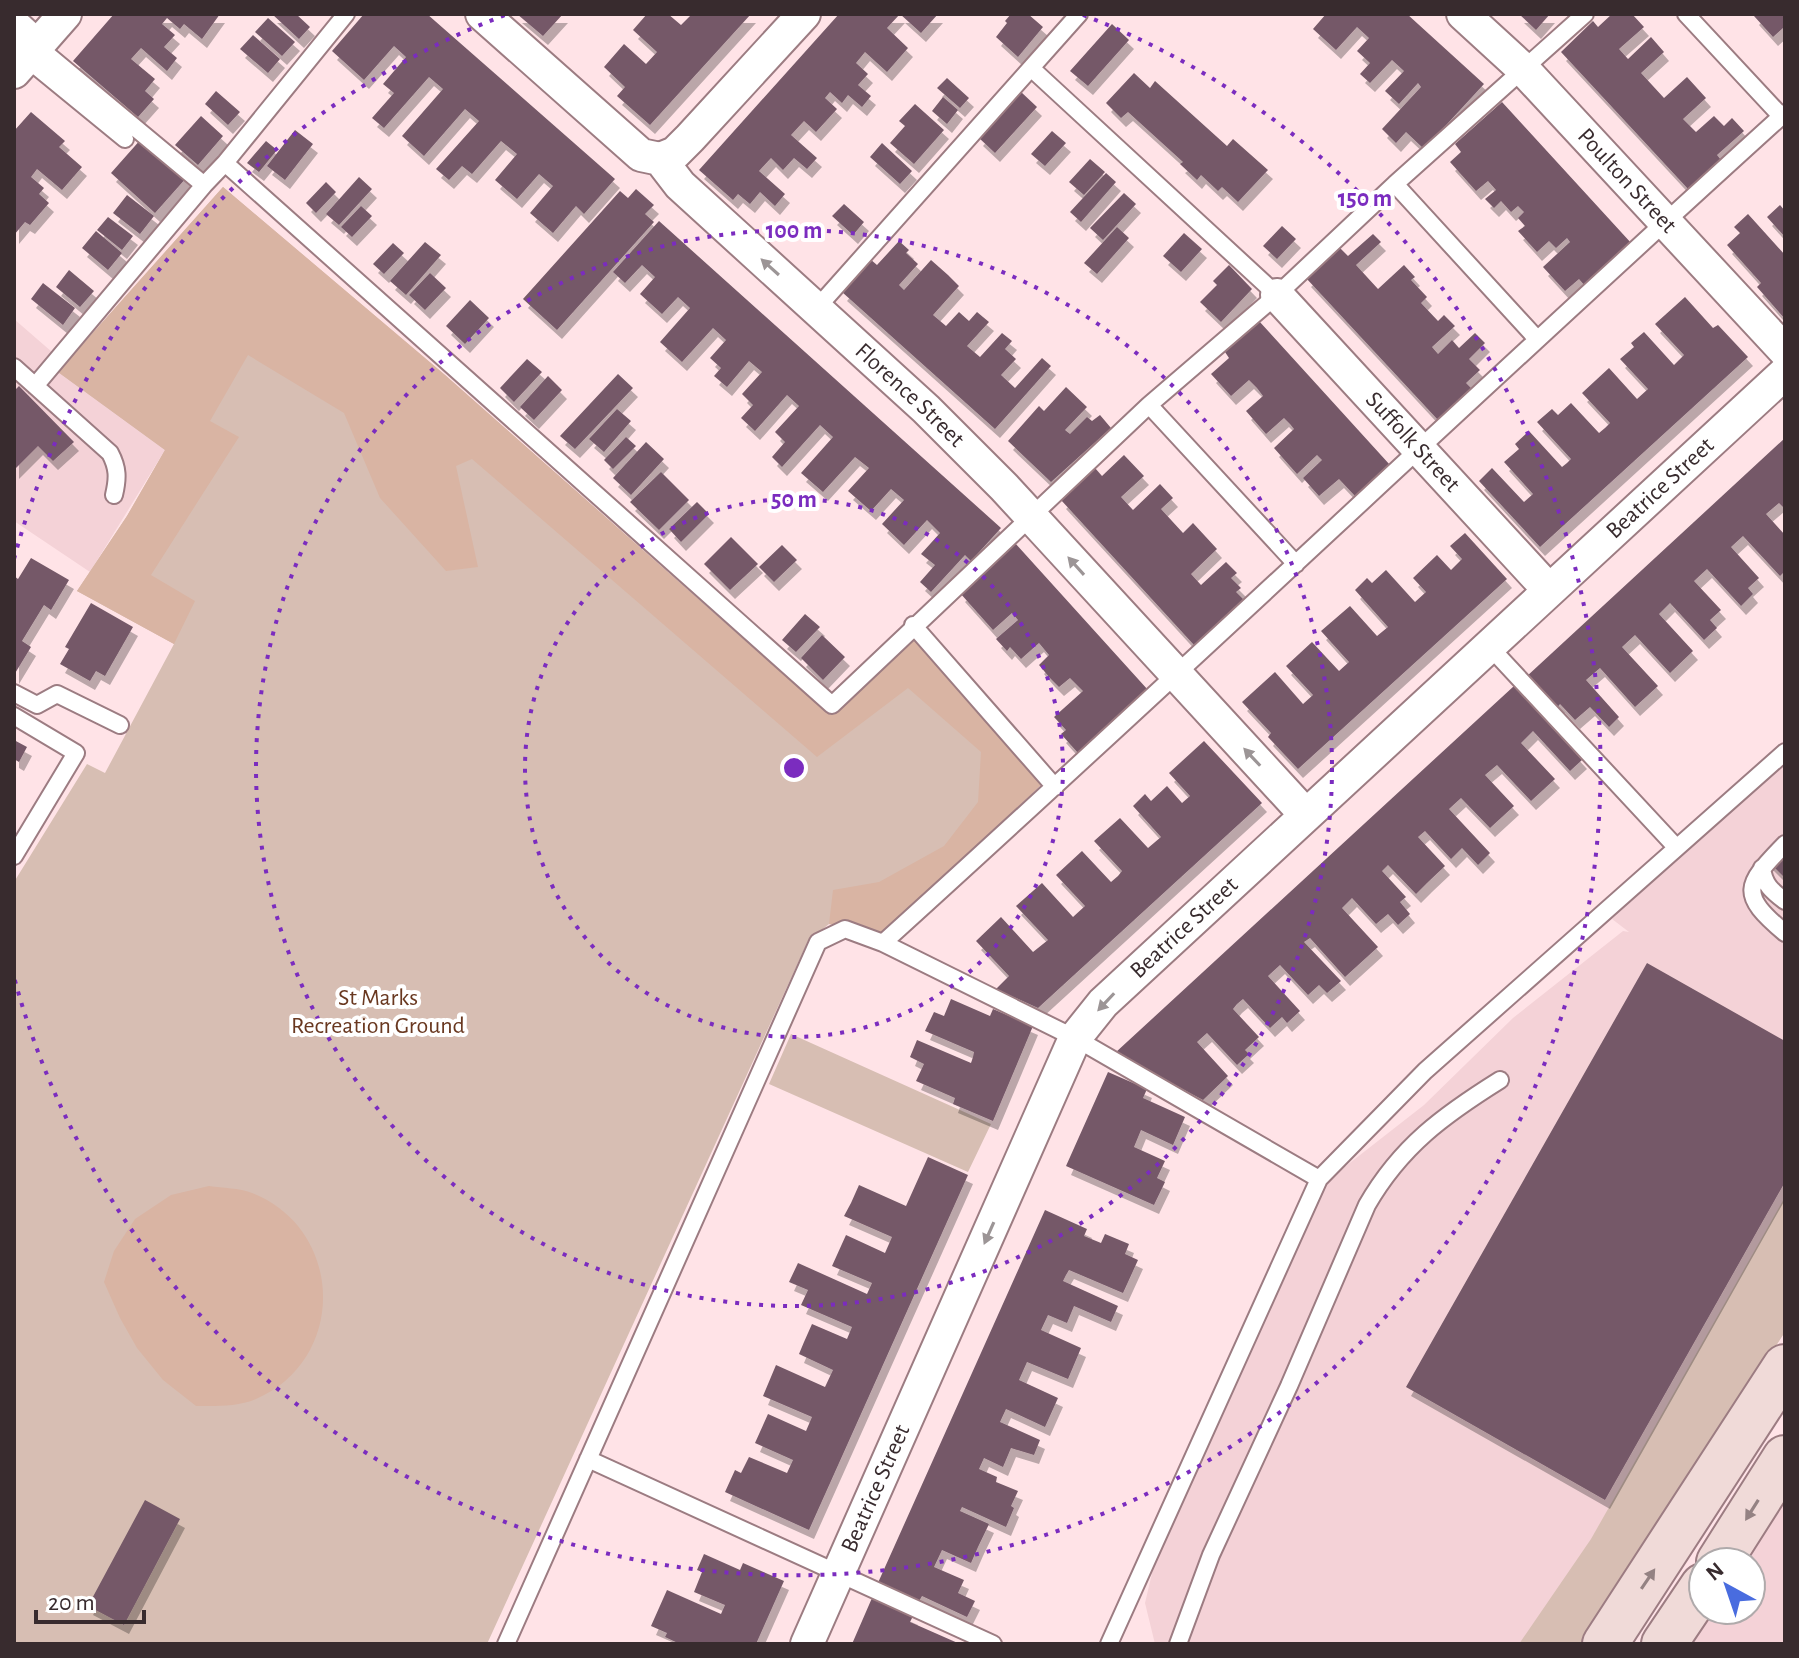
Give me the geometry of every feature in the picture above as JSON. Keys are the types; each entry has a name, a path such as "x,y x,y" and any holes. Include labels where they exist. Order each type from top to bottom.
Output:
{"main road":[{"path":"1605,1644 1785,1367"},
{"path":"1729,1546 1785,1458"},
{"path":"1664,1644 1687,1610"}],"street":[{"path":"23,50 65,14"},
{"path":"660,159 675,153 690,138 804,14"},
{"name":"Poulton Street","path":"1463,14 1523,69 1785,351"},
{"name":"Florence Street","path":"489,16 641,155 660,159 680,185 926,409 1030,516 1305,814"},
{"name":"Suffolk Street","path":"1277,295 1549,590"},
{"name":"Beatrice Street","path":"807,1644 1075,1038 1103,1003 1785,373"}],"lane":[{"path":"35,386 225,163 346,14"},
{"path":"816,309 1079,14"},
{"path":"225,163 832,705 913,625 1149,405 1277,295 1395,184 1585,14"},
{"path":"883,943 1296,564 1664,220 1783,114 1686,14"},
{"path":"23,50 125,139"},
{"path":"23,50 204,185"},
{"path":"1031,68 1277,295"},
{"path":"1395,184 1537,339"},
{"path":"14,367 110,453 118,478 114,495"},
{"path":"1149,405 1296,564"},
{"path":"913,625 1055,787"},
{"path":"1489,646 1676,847"},
{"path":"14,693 37,705 57,694 120,725"},
{"path":"14,716 76,753 14,856"},
{"path":"1109,1644 1319,1179 1425,1071 1785,752"},
{"path":"1785,844 1753,881 1752,899 1785,933"},
{"path":"1762,868 1769,890 1785,901"},
{"path":"506,1644 818,942 845,929 883,943 1075,1038 1319,1179"},
{"path":"1178,1644 1197,1588 1367,1205 1382,1179 1414,1141 1449,1112 1500,1080"},
{"path":"588,1459 993,1644"}],"shaded area":[{"path":"223,187 445,375 826,712 913,633 1042,784 884,934 829,924 833,890 879,882 944,846 978,802 981,752 908,688 817,757 472,459 456,466 478,567 446,571 380,498 344,413 248,355 210,421 239,437 151,575 195,601 174,644 77,591 127,516 165,450 58,372"},
{"path":"14,319 52,352 45,362 165,450 90,572 14,521"},
{"path":"1785,762 1785,1255 1548,1644 1155,1644 1145,1603 1154,1565 1328,1180 1424,1105 1513,1018 1623,931 1629,932 1612,919"},
{"path":"209,1186 252,1193 282,1211 304,1235 318,1263 323,1294 319,1326 307,1355 286,1380 256,1399 226,1406 196,1406 163,1380 137,1348 104,1282 114,1251 135,1219 171,1195"},
{"path":"1785,1497 1785,1644 1691,1644 1703,1626 1767,1626 1767,1546 1753,1546"}],"green space":[{"name":"St Marks Recreation Ground","path":"223,187 445,375 826,712 913,633 1042,784 884,934 829,924 808,941 487,1644 14,1644 14,882 87,764 105,773 174,644 77,591 127,516 165,450 58,372"},
{"path":"791,1034 991,1124 968,1172 769,1084"},
{"path":"1785,1197 1785,1332 1581,1644 1519,1644 1591,1539"}],"building":[{"path":"114,14 220,14 202,39 184,24 180,29 167,18 162,24 175,35 164,47 177,58 167,71 141,48 131,59 155,79 145,91 154,99 138,117 73,61"},
{"path":"272,14 296,14 310,27 299,39"},
{"path":"364,14 427,14 615,179 584,214 576,206 553,233 530,213 553,186 539,174 517,199 495,180 517,154 501,141 472,174 462,166 449,180 436,169 479,121 465,109 424,156 402,136 443,89 429,77 384,128 372,118 394,93 383,84 406,57 394,46 364,80 332,51"},
{"path":"517,14 563,14 543,36"},
{"path":"647,14 668,14 681,25 692,14 751,14 650,125 617,96 625,87 604,67 624,44 646,64 657,52 633,30"},
{"path":"839,14 900,14 887,28 908,48 887,72 865,52 856,63 868,74 858,85 871,96 862,107 848,95 842,103 830,92 825,98 837,109 816,132 804,121 791,135 817,158 807,169 794,158 783,170 771,158 759,171 785,194 775,206 760,192 750,204 738,194 733,200 699,170"},
{"path":"900,14 938,14 921,33"},
{"path":"1011,14 1028,14 1043,27 1018,57 996,37"},
{"path":"1326,14 1407,14 1484,84 1424,149 1406,132 1396,143 1382,129 1421,87 1418,83 1399,104 1385,91 1404,71 1392,60 1370,83 1360,74 1370,63 1357,51 1369,38 1357,27 1336,50 1313,29"},
{"path":"1519,14 1550,14 1536,30"},
{"path":"1612,14 1632,14 1644,27 1619,49 1628,59 1651,37 1664,52 1641,73 1664,98 1687,77 1706,98 1683,119 1696,132 1714,116 1724,126 1732,118 1744,131 1717,155 1721,160 1689,190 1561,52 1593,21 1598,27"},
{"path":"1785,14 1785,31 1783,28 1773,37 1754,16"},
{"path":"268,18 295,42 282,56 255,32"},
{"path":"1112,24 1129,40 1088,86 1070,71"},
{"path":"253,35 280,59 268,73 240,49"},
{"path":"1134,73 1150,88 1155,81 1227,146 1233,139 1268,170 1238,202 1222,187 1218,191 1201,175 1197,180 1180,164 1183,162 1128,112 1121,118 1106,103"},
{"path":"947,78 969,98 960,108 937,88"},
{"path":"216,91 240,112 228,125 205,104"},
{"path":"1020,91 1037,107 995,153 978,137"},
{"path":"943,97 958,110 947,124 932,111"},
{"path":"1502,102 1632,244 1585,286 1579,279 1565,291 1543,267 1570,242 1567,238 1556,248 1549,241 1537,252 1518,231 1525,226 1518,218 1524,212 1518,206 1511,212 1501,201 1494,208 1485,199 1496,190 1488,181 1476,191 1450,162 1461,152 1455,144"},
{"path":"915,104 944,130 914,164 890,143 905,126 899,121"},
{"path":"31,112 65,141 59,147 82,167 62,190 37,169 31,177 44,188 39,194 49,203 30,225 25,222 14,235 14,131"},
{"path":"201,116 223,136 198,165 175,145"},
{"path":"295,130 313,144 285,180 267,166"},
{"path":"1052,131 1066,143 1045,166 1031,154"},
{"path":"142,138 187,177 155,213 111,173"},
{"path":"266,141 277,150 259,172 247,163"},
{"path":"882,143 912,171 900,184 870,157"},
{"path":"1090,159 1105,172 1084,195 1069,182"},
{"path":"1106,173 1116,182 1081,222 1070,212"},
{"path":"359,177 372,189 339,225 326,214"},
{"path":"326,182 336,192 316,213 306,203"},
{"path":"636,189 654,205 645,214 654,222 557,330 523,299 620,191 628,198"},
{"path":"1124,193 1136,204 1103,240 1090,228"},
{"path":"127,195 154,216 140,234 113,213"},
{"path":"844,204 864,222 853,235 832,216"},
{"path":"1780,205 1785,211 1785,237 1767,217"},
{"path":"361,206 372,216 352,237 341,227"},
{"path":"1748,214 1785,255 1785,319 1757,287 1761,283 1727,245 1740,233 1734,227"},
{"path":"108,217 133,236 122,250 97,230"},
{"path":"659,221 1001,528 971,561 965,555 931,592 920,582 935,565 921,554 940,533 927,520 904,545 882,524 904,500 891,489 871,511 848,491 869,468 855,457 823,492 801,473 833,437 820,425 782,467 772,457 785,442 775,432 799,406 787,395 755,431 741,418 753,405 742,394 762,372 749,361 727,387 714,376 721,368 710,358 726,340 713,328 682,362 660,342 690,308 678,297 662,314 640,294 655,277 642,265 625,283 613,272"},
{"path":"1282,226 1296,239 1277,259 1263,246"},
{"path":"1117,227 1129,238 1097,274 1084,263"},
{"path":"96,231 122,253 108,270 82,248"},
{"path":"1184,233 1202,249 1181,272 1163,256"},
{"path":"1373,234 1381,242 1356,265 1378,289 1404,265 1415,277 1411,280 1427,297 1421,303 1438,321 1444,315 1455,326 1432,347 1438,354 1452,340 1459,348 1475,333 1485,343 1469,359 1480,370 1466,383 1472,389 1438,420 1306,278 1339,247 1348,256"},
{"path":"899,241 918,264 899,285 904,290 931,260 948,275 959,286 933,315 946,326 959,312 969,321 977,312 989,322 967,346 980,357 1002,333 1012,341 1005,349 1016,359 1001,375 1015,388 1042,358 1051,366 995,429 842,292 870,259 877,265"},
{"path":"425,242 441,255 406,295 390,281"},
{"path":"393,243 404,253 384,274 373,264"},
{"path":"1229,265 1252,289 1221,322 1200,302 1217,285 1213,281"},
{"path":"69,270 94,291 80,307 56,287"},
{"path":"430,273 446,288 425,310 409,295"},
{"path":"43,283 75,308 63,325 31,299"},
{"path":"1685,297 1713,328 1718,325 1748,357 1540,547 1479,481 1492,468 1524,502 1533,494 1504,462 1519,449 1515,444 1529,431 1562,467 1567,463 1571,459 1537,422 1552,409 1558,415 1571,403 1599,433 1605,428 1610,423 1582,393 1609,368 1637,399 1648,389 1620,359 1634,347 1631,343 1644,332 1674,365 1684,355 1655,324"},
{"path":"470,300 489,318 465,344 446,326"},
{"path":"1259,321 1390,465 1355,496 1339,479 1319,496 1303,478 1322,460 1317,455 1297,474 1274,448 1294,429 1290,424 1284,418 1266,434 1246,411 1263,396 1257,388 1249,380 1231,396 1211,374 1229,358 1225,352"},
{"path":"527,359 542,372 514,402 500,388"},
{"path":"618,374 633,388 575,449 560,436"},
{"path":"548,376 562,390 534,420 520,407"},
{"path":"19,386 74,442 53,461 38,446 14,470 14,391"},
{"path":"1066,387 1087,407 1065,430 1070,434 1087,417 1092,421 1100,415 1111,428 1051,482 1008,441 1039,406 1044,411"},
{"path":"617,409 631,421 604,452 589,439"},
{"path":"626,437 636,446 613,469 604,460"},
{"path":"1785,438 1785,509 1779,503 1766,514 1785,535 1785,571 1780,576 1743,536 1731,547 1759,578 1748,588 1753,594 1741,606 1707,569 1694,581 1721,610 1710,620 1717,628 1704,640 1670,603 1659,614 1693,651 1670,673 1635,635 1622,647 1658,686 1635,707 1600,668 1586,680 1619,717 1609,727 1590,707 1575,720 1560,704 1556,709 1526,677"},
{"path":"646,442 664,459 631,495 613,478"},
{"path":"1124,455 1144,476 1121,497 1133,510 1160,484 1173,498 1161,509 1183,533 1193,523 1217,549 1191,574 1201,585 1226,562 1237,573 1231,578 1241,588 1236,592 1244,600 1194,645 1061,500 1095,468 1102,476"},
{"path":"661,472 689,500 659,530 630,502"},
{"path":"697,502 709,514 681,542 669,529"},
{"path":"1465,533 1507,579 1298,769 1268,737 1271,733 1242,702 1275,672 1303,704 1313,695 1286,666 1312,642 1339,671 1349,662 1321,631 1350,606 1377,636 1388,627 1355,590 1367,578 1372,583 1386,570 1415,602 1426,592 1413,578 1437,555 1451,570 1462,559 1450,546"},
{"path":"731,537 758,564 730,590 704,564"},
{"path":"1015,543 1148,690 1078,753 1061,734 1066,730 1054,717 1083,691 1070,678 1059,687 1050,678 1039,665 1049,655 1039,643 1021,659 1010,647 1007,651 996,639 1018,620 1012,613 993,630 960,593"},
{"path":"782,545 797,560 774,582 759,567"},
{"path":"31,558 69,580 51,610 44,605 22,641 31,647 14,675 14,576 18,579"},
{"path":"91,603 133,627 105,676 96,671 90,681 60,664 69,649 65,647"},
{"path":"805,614 820,627 796,652 782,640"},
{"path":"822,635 845,657 823,680 801,658"},
{"path":"1514,686 1582,760 1570,771 1533,731 1521,743 1555,779 1531,801 1497,765 1485,775 1514,806 1490,828 1461,798 1449,809 1490,853 1478,865 1462,848 1451,859 1425,831 1418,837 1445,866 1416,894 1388,865 1382,871 1406,897 1400,902 1410,914 1398,925 1388,914 1376,924 1352,898 1342,908 1378,947 1345,977 1310,938 1304,942 1341,981 1327,993 1319,985 1308,995 1280,965 1268,976 1300,1011 1287,1023 1282,1017 1270,1028 1243,999 1237,1004 1233,1009 1259,1037 1245,1050 1249,1054 1237,1065 1207,1033 1197,1042 1228,1076 1203,1100 1115,1053"},
{"path":"14,740 27,747 19,762 14,759"},
{"path":"1204,741 1262,803 1038,1008 996,989 1009,976 976,941 1001,917 1033,952 1048,940 1016,906 1042,883 1073,917 1085,906 1056,875 1082,851 1111,882 1118,876 1122,871 1094,841 1120,818 1148,848 1161,837 1133,806 1145,794 1151,801 1167,786 1182,803 1190,796 1169,773"},
{"path":"1785,843 1785,878 1768,861"},
{"path":"1647,963 1785,1041 1785,1182 1605,1500 1406,1387"},
{"path":"951,999 990,1016 993,1009 1033,1026 993,1121 953,1104 955,1098 916,1081 924,1064 910,1057 917,1040 971,1063 974,1052 925,1031 934,1012 944,1016"},
{"path":"1108,1072 1147,1089 1143,1098 1185,1117 1173,1145 1141,1130 1134,1147 1165,1161 1157,1178 1165,1182 1154,1205 1066,1166"},
{"path":"928,1157 968,1175 809,1530 725,1492 735,1470 741,1473 749,1457 787,1473 793,1460 755,1443 768,1414 806,1431 812,1417 763,1396 776,1365 825,1387 833,1370 799,1354 812,1324 847,1339 852,1327 801,1305 808,1290 789,1282 798,1263 867,1294 872,1283 832,1266 846,1235 885,1253 892,1237 844,1216 859,1185 906,1206"},
{"path":"1045,1210 1087,1229 1084,1236 1101,1243 1105,1234 1129,1244 1125,1254 1138,1260 1123,1293 1069,1270 1063,1281 1118,1306 1111,1322 1074,1306 1067,1323 1048,1315 1041,1330 1081,1348 1068,1379 1027,1362 1019,1380 1058,1398 1045,1427 1006,1409 1000,1422 1040,1440 1034,1455 1011,1448 1003,1467 984,1458 979,1469 997,1477 996,1482 1018,1491 1006,1527 962,1507 960,1511 989,1524 971,1563 942,1550 934,1567 964,1580 958,1593 975,1601 967,1617 922,1596 918,1603 877,1585"},
{"path":"145,1500 180,1519 124,1625 88,1606"},
{"path":"704,1554 740,1570 743,1563 784,1581 756,1644 680,1644 665,1637 667,1633 651,1626 667,1590 721,1614 725,1605 694,1592 702,1572 697,1570"},
{"path":"872,1598 913,1616 910,1622 960,1644 852,1644"}]}
